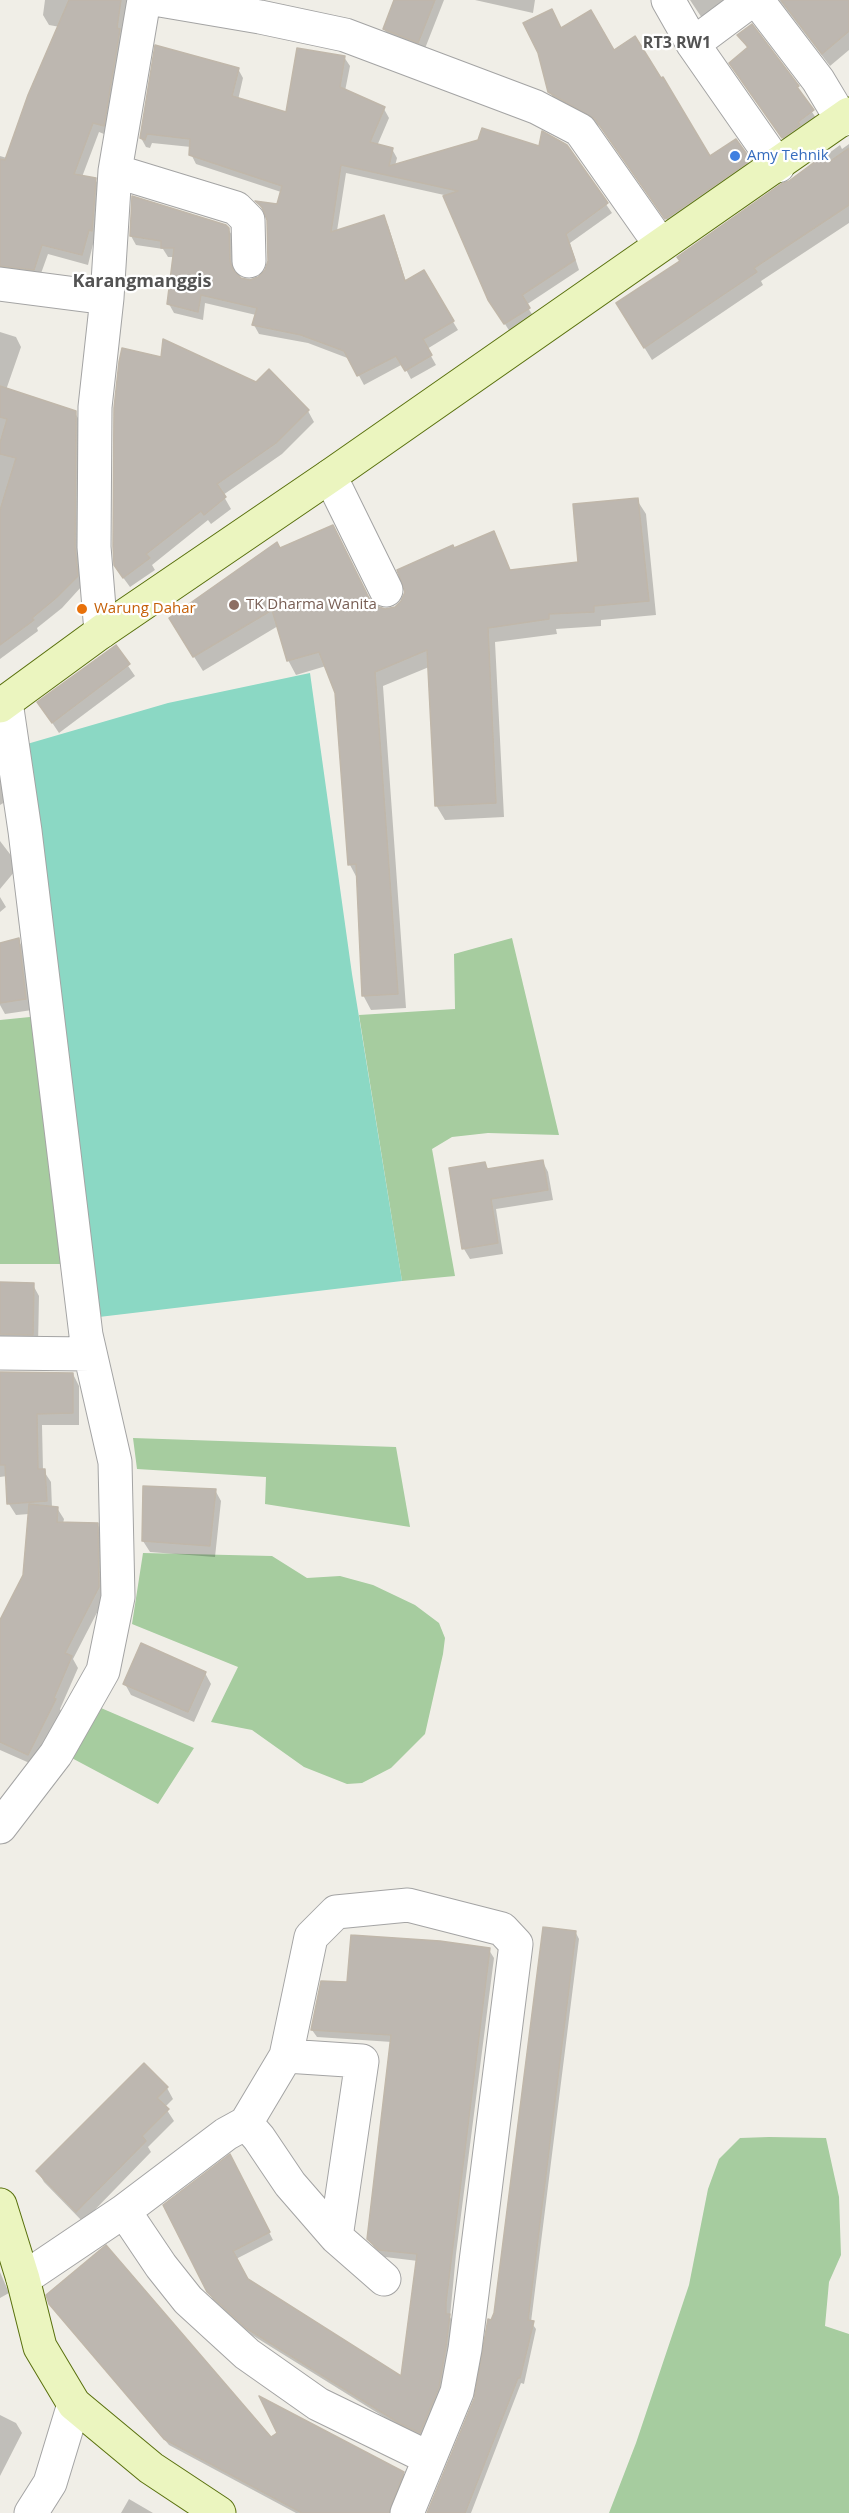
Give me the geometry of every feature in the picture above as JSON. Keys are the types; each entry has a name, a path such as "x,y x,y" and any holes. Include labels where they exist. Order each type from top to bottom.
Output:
{"street":[{"path":"101,632 94,547 94,407 107,298 115,171 144,0"},
{"path":"160,0 260,17 345,35 536,107 580,130 660,244"},
{"path":"668,0 693,44 778,166"},
{"path":"693,44 752,0"},
{"path":"0,1827 56,1754 103,1671 118,1597 115,1462 90,1354 25,831 3,704 101,632 330,476 660,244 778,166 846,117 757,0"},
{"path":"115,171 236,208 248,220 249,261"},
{"path":"0,284 107,298"},
{"path":"330,476 386,590"},
{"path":"0,1353 90,1354"},
{"path":"24,2279 124,2211 226,2134 246,2123 286,2056 311,1937 336,1912 408,1905 502,1929 516,1944 465,2349 457,2392 407,2513"},
{"path":"286,2056 362,2061 336,2236"},
{"path":"246,2123 290,2184 336,2236 384,2279"},
{"path":"0,2205 24,2279 40,2347 74,2403 151,2468 219,2513"},
{"path":"124,2211 161,2266 188,2300 247,2354 318,2404 429,2458"},
{"path":"31,2513 50,2483 74,2403"}],"green space":[{"path":"310,673 352,974 402,1281 99,1317 27,744 168,703"},
{"path":"512,938 559,1135 488,1133 452,1137 432,1149 455,1276 402,1281 359,1015 455,1009 454,954"},
{"path":"60,1014 90,1264 0,1264 0,1020"},
{"path":"133,1438 396,1447 410,1527 265,1504 266,1477 137,1469"},
{"path":"143,1553 272,1556 307,1578 340,1576 373,1585 415,1605 439,1623 445,1638 425,1734 391,1768 362,1783 347,1784 304,1767 252,1730 211,1722 238,1667 132,1624"},
{"path":"101,1708 194,1748 158,1804 68,1756"},
{"path":"740,2138 826,2138 839,2197 841,2255 829,2282 825,2326 849,2334 849,2513 609,2513 636,2443 689,2285 708,2189 719,2159"}],"building":[{"path":"69,0 121,0 117,28 120,29 104,126 93,123 74,174 96,178 92,231 89,230 82,255 42,245 34,270 0,266 0,159 5,160 28,95"},
{"path":"394,0 435,0 418,43 383,29"},
{"path":"781,0 849,0 849,31 822,54"},
{"path":"552,9 561,28 591,10 614,50 635,36 661,78 663,77 710,156 736,139 751,160 665,219 595,119 548,92 538,53 523,23"},
{"path":"752,24 799,86 797,87 814,110 798,122 800,125 782,138 729,63 748,47 737,35"},
{"path":"155,45 239,68 232,96 286,112 297,48 345,56 340,87 385,107 370,142 393,148 389,166 478,140 482,128 539,146 542,131 567,145 608,203 566,234 575,260 522,295 530,308 504,324 488,300 443,196 458,191 341,165 331,232 384,215 405,281 424,270 454,321 423,339 432,355 405,371 396,356 357,376 344,351 301,335 252,325 257,308 201,295 198,312 167,304 174,248 161,248 161,241 130,236 132,196 226,225 229,228 230,261 233,270 241,278 250,280 258,277 265,270 268,261 267,220 262,207 255,201 277,204 282,186 189,155 190,139 147,134 145,140 140,138"},
{"path":"849,148 849,205 754,268 757,272 644,348 616,303 680,261 677,257 824,155 829,162"},
{"path":"163,339 256,382 269,369 309,410 276,443 217,484 226,497 204,515 201,511 146,554 150,558 123,578 114,565 113,546 114,408 119,362 122,348 161,357"},
{"path":"0,386 76,411 75,547 78,576 32,618 34,620 0,645 0,510 16,458 0,454 0,443 7,419 0,417"},
{"path":"638,498 649,601 594,606 594,612 549,614 549,619 488,628 496,803 435,806 427,650 375,672 398,994 362,996 356,864 348,865 335,693 319,652 287,661 272,610 193,657 169,618 277,542 280,548 333,525 369,598 376,606 385,609 395,607 405,592 397,570 453,545 454,548 494,531 510,570 578,562 573,504"},
{"path":"116,645 130,664 52,723 37,702"},
{"path":"19,938 26,999 0,1003 0,943"},
{"path":"543,1160 548,1190 491,1199 498,1243 462,1249 449,1168 485,1162 487,1169"},
{"path":"0,1282 34,1283 33,1335 0,1334"},
{"path":"0,1372 73,1373 73,1413 37,1414 38,1469 45,1469 47,1501 7,1504 5,1465 0,1465"},
{"path":"143,1486 216,1489 210,1546 142,1541"},
{"path":"29,1504 58,1507 57,1522 98,1523 99,1587 65,1653 72,1656 54,1698 56,1699 28,1755 0,1742 0,1620 23,1575"},
{"path":"141,1643 206,1672 188,1712 123,1684"},
{"path":"543,1927 576,1931 528,2320 534,2321 520,2378 518,2378 465,2513 427,2513 474,2399 488,2319 491,2320 494,2313"},
{"path":"351,1935 440,1941 490,1948 446,2302 446,2314 450,2314 446,2346 439,2387 420,2433 399,2423 246,2328 207,2292 163,2205 230,2154 270,2232 233,2251 248,2279 401,2376 417,2254 379,2250 367,2239 391,2035 311,2030 321,1981 347,1982"},
{"path":"144,2063 168,2087 157,2098 169,2109 142,2136 146,2141 76,2212 36,2171"},
{"path":"106,2245 271,2437 277,2433 259,2396 404,2472 389,2513 302,2513 164,2439 49,2304 46,2295"}],"place":[{"name":"Amy Tehnik","path":"735,156"},
{"name":"TK Dharma Wanita","path":"234,605"},
{"name":"Warung Dahar","path":"82,609"}],"district":[{"name":"RT3 RW1","path":"677,43"},
{"name":"Karangmanggis","path":"142,282"}]}
